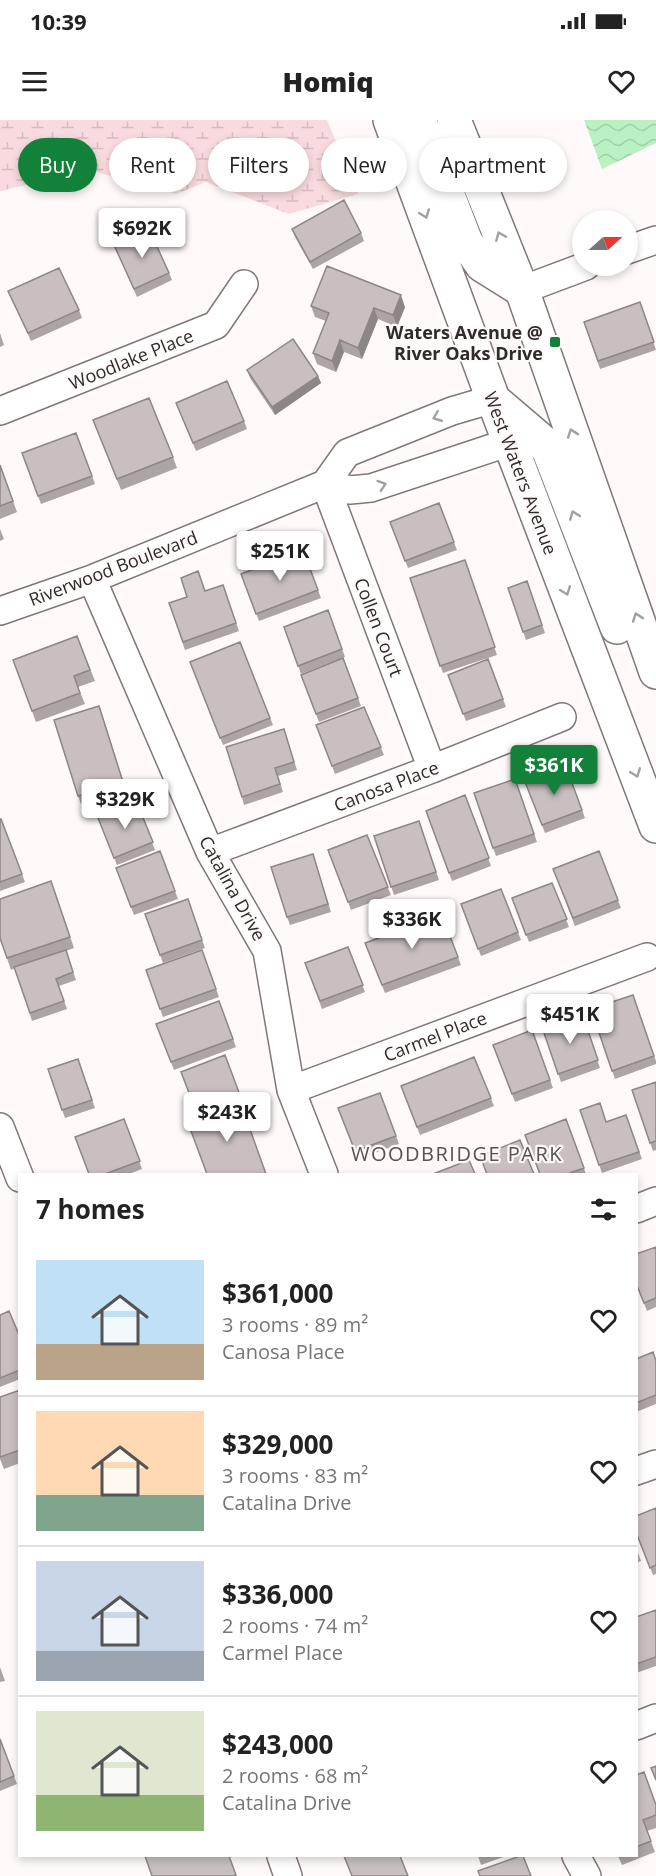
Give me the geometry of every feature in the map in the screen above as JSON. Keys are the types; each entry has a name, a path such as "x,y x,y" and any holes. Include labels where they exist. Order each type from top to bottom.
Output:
{"main road":[{"name":"West Waters Avenue","path":"390,120 493,399 656,826"},
{"path":"419,120 466,243 482,265 522,290"},
{"path":"454,120 522,290 656,672"},
{"path":"493,399 543,442 549,451 625,647 639,664 656,677"}],"street":[{"path":"638,246 656,240"},
{"path":"522,290 572,271"},
{"name":"Woodlake Place","path":"0,411 216,325 244,284"},
{"path":"493,399 452,411 347,453 325,484 350,490 371,488 510,442"},
{"name":"Riverwood Boulevard","path":"0,611 92,579 325,484"},
{"name":"Collen Court","path":"325,484 432,769"},
{"name":"Catalina Drive","path":"92,579 210,852 267,951 291,1090 324,1173"},
{"name":"Canosa Place","path":"210,852 432,769 562,717"},
{"name":"Carmel Place","path":"291,1090 647,957"},
{"path":"0,1127 18,1173"},
{"path":"638,1208 656,1201"},
{"path":"638,1470 656,1464"},
{"path":"638,1725 656,1718"},
{"path":"280,1857 288,1876"},
{"path":"577,1857 587,1876"}],"green space":[{"path":"0,120 327,120 335,138 321,138 321,192 357,192 358,194 289,214 232,192 309,192 309,138 208,138 208,183 196,186 196,138 109,138 109,176 97,172 97,138 18,138 18,187 0,191"}],"water":[{"path":"584,120 656,120 656,143 602,169"}],"building":[{"path":"344,200 361,233 310,262 292,229"},
{"path":"149,229 169,273 134,289 114,245"},
{"path":"327,266 401,295 393,315 374,308 358,348 340,340 332,361 313,353 329,313 311,306"},
{"path":"59,268 79,310 28,333 8,291"},
{"path":"640,302 654,342 598,361 584,322"},
{"path":"293,339 318,376 272,407 247,370"},
{"path":"227,381 244,421 193,443 176,403"},
{"path":"149,398 173,457 117,479 93,420"},
{"path":"76,433 92,476 38,496 22,453"},
{"path":"0,465 13,501 0,506"},
{"path":"439,503 454,542 405,561 390,522"},
{"path":"303,550 318,590 256,614 241,574"},
{"path":"465,560 495,647 440,666 410,578"},
{"path":"198,571 205,591 223,585 236,623 183,642 169,603 187,597 181,578"},
{"path":"527,581 542,625 523,632 508,588"},
{"path":"328,610 342,649 298,666 284,627"},
{"path":"77,636 90,670 74,676 80,693 32,711 13,660"},
{"path":"240,642 270,718 220,738 190,662"},
{"path":"343,658 358,698 316,714 301,675"},
{"path":"488,659 503,699 463,714 448,675"},
{"path":"99,706 123,782 78,796 54,720"},
{"path":"364,707 381,747 332,766 316,725"},
{"path":"284,729 294,762 275,768 280,784 242,797 226,747"},
{"path":"566,767 582,810 542,825 525,782"},
{"path":"515,779 534,834 493,848 474,793"},
{"path":"465,795 489,858 449,873 426,811"},
{"path":"137,803 153,842 114,858 98,818"},
{"path":"0,819 22,874 0,882"},
{"path":"419,821 436,872 391,887 374,836"},
{"path":"367,835 388,887 348,902 328,850"},
{"path":"160,851 175,891 131,907 116,868"},
{"path":"599,851 618,900 573,918 553,869"},
{"path":"313,854 328,904 287,917 271,867"},
{"path":"51,881 70,937 7,958 0,938 0,899"},
{"path":"552,883 567,919 526,935 512,898"},
{"path":"501,889 518,932 478,949 461,904"},
{"path":"188,899 202,940 160,955 145,914"},
{"path":"442,915 458,957 382,985 365,943"},
{"path":"348,947 363,985 320,1001 305,963"},
{"path":"66,950 73,972 56,979 64,1001 30,1013 14,967"},
{"path":"202,950 216,989 160,1009 146,970"},
{"path":"633,995 654,1056 612,1071 591,1009"},
{"path":"219,1001 233,1039 171,1062 156,1024"},
{"path":"583,1016 598,1060 558,1074 543,1030"},
{"path":"532,1030 550,1080 512,1094 493,1045"},
{"path":"225,1055 240,1095 196,1111 181,1072"},
{"path":"474,1057 491,1098 417,1127 401,1086"},
{"path":"78,1059 92,1100 62,1110 48,1069"},
{"path":"656,1082 656,1141 650,1143 632,1090"},
{"path":"380,1093 396,1136 355,1151 338,1108"},
{"path":"600,1103 606,1122 626,1115 639,1152 599,1165 580,1110"},
{"path":"241,1104 266,1173 207,1173 188,1123"},
{"path":"124,1119 140,1161 108,1173 89,1173 75,1137"},
{"path":"566,1119 584,1168 570,1173 540,1173 525,1135"},
{"path":"520,1140 534,1173 487,1173 480,1156"},
{"path":"469,1160 475,1173 436,1173"},
{"path":"656,1247 656,1298 644,1303 638,1288 638,1253"},
{"path":"9,1311 18,1332 18,1371 0,1378 0,1315"},
{"path":"653,1352 656,1361 656,1395 638,1402 638,1358"},
{"path":"18,1391 18,1451 0,1457 0,1397"},
{"path":"656,1508 656,1565 650,1568 638,1537 638,1515"},
{"path":"656,1610 656,1657 638,1663 638,1616"},
{"path":"0,1739 14,1776 0,1782"},
{"path":"656,1766 656,1780 651,1768"},
{"path":"644,1772 656,1805 656,1815 643,1820 651,1841 638,1846 638,1774"},
{"path":"145,1857 229,1857 236,1875 233,1876 152,1876"},
{"path":"344,1857 400,1857 408,1876 352,1876"},
{"path":"517,1857 523,1857 531,1876 480,1876 478,1871"}],"place":[{"name":"Waters Avenue @ River Oaks Drive","path":"555,342"}],"district":[{"name":"WOODBRIDGE PARK","path":"457,1153"}]}
